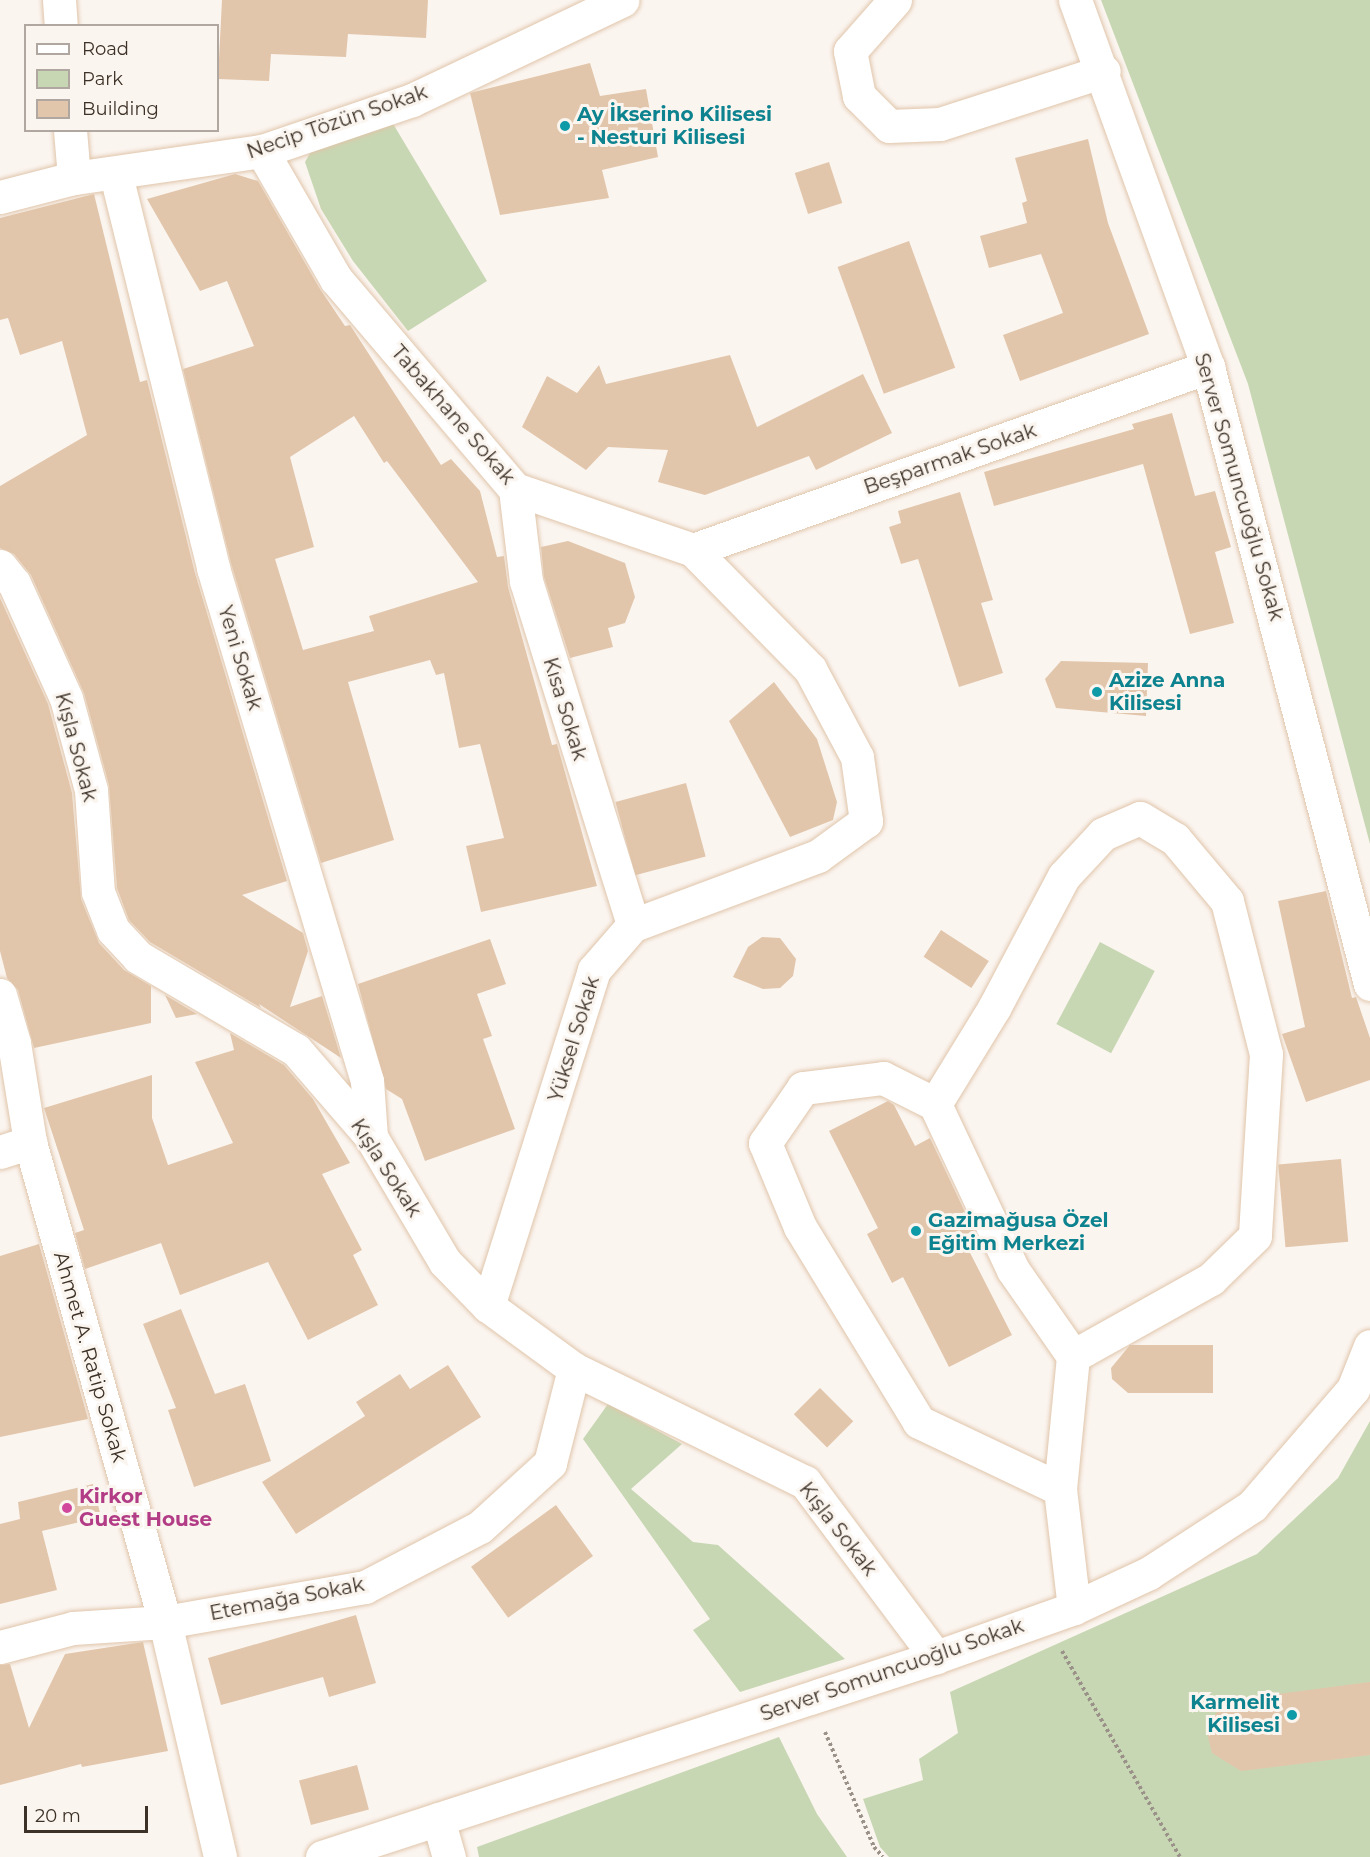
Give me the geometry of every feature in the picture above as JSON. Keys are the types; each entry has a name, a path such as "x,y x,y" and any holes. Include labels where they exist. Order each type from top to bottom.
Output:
{"street":[{"path":"59,0 61,24"},
{"name":"Necip Tözün Sokak","path":"0,197 74,178 116,175 262,151 412,100 623,0"},
{"path":"895,0 850,51 859,96 889,126 940,124 1104,71"},
{"name":"Server Somuncuoğlu Sokak","path":"1075,0 1104,71 1208,368 1370,984"},
{"path":"70,132 74,178"},
{"name":"Tabakhane Sokak","path":"262,151 336,279 515,489 693,550 810,669 857,757 866,821"},
{"name":"Yeni Sokak","path":"116,175 213,568 367,1081 371,1137"},
{"name":"Beşparmak Sokak","path":"693,550 1208,368"},
{"name":"Kısa Sokak","path":"515,489 526,581 633,925"},
{"name":"Kışla Sokak","path":"0,566 14,583 66,698 91,790 98,892 113,930 138,957 296,1050 371,1137 445,1262 488,1306 574,1369 805,1482 936,1657"},
{"path":"935,1104 994,1008 1064,876 1103,834 1140,818 1175,839 1227,901 1266,1054 1255,1236 1211,1279 1073,1356"},
{"name":"Yüksel Sokak","path":"488,1306 594,970 633,925 818,855 866,821"},
{"name":"Ahmet A. Ratip Sokak","path":"0,995 14,1043 15,1147 165,1622 219,1857"},
{"path":"1060,1489 919,1422 800,1227 765,1143 804,1088 884,1078 935,1104 1012,1270 1073,1356 1060,1489 1074,1608"},
{"name":"Server Somuncuoğlu Sokak","path":"322,1857 936,1657 1074,1608 1149,1573 1252,1506 1353,1389 1370,1346"},
{"name":"Etemağa Sokak","path":"0,1647 73,1628 165,1622 365,1587 480,1527 550,1464 574,1369"},
{"path":"438,1819 449,1857"}],"path":[{"path":"1044,1619 1180,1857"},
{"path":"810,1698 874,1847 883,1857"}],"green space":[{"path":"1101,0 1370,0 1370,844 1248,384"},
{"path":"392,122 487,281 408,331 353,261 321,209 305,162 314,146"},
{"path":"1100,942 1155,971 1111,1053 1056,1024"},
{"path":"608,1404 682,1444 631,1489 693,1542 718,1545 845,1659 740,1692 693,1630 710,1619 583,1439"},
{"path":"1370,1421 1370,1857 889,1857 880,1847 863,1799 923,1780 919,1759 958,1733 950,1692 1257,1554 1338,1478"},
{"path":"779,1737 817,1814 847,1857 479,1857 477,1847"}],"building":[{"path":"222,0 428,0 426,38 348,34 346,57 271,54 269,81 219,79"},
{"name":"Ay İkserino Kilisesi - Nesturi Kilisesi","path":"590,63 600,96 646,89 658,157 602,170 609,198 500,215 470,93"},
{"path":"1088,139 1108,223 1149,334 1020,381 1003,335 1063,313 1041,254 989,268 980,236 1027,223 1022,203 1027,201 1015,158"},
{"path":"829,162 842,203 808,214 795,173"},
{"path":"235,174 258,181 320,289 345,326 350,325 441,465 451,459 480,491 497,557 504,556 508,587 552,745 557,744 597,886 481,912 466,846 504,838 480,744 459,748 444,673 436,675 430,660 348,682 394,840 321,863 231,563 183,369 254,346 227,281 200,291 147,199","holes":["354,416 384,463 387,461 478,582 369,616 374,631 303,650 275,559 314,547 290,457"]},
{"path":"94,194 140,382 147,380 195,573 287,881 242,895 303,933 308,951 290,1007 322,996 341,1058 259,1004 261,1008 150,942 129,920 117,888 109,785 84,693 31,575 14,554 0,548 0,486 87,435 62,341 20,355 8,318 0,320 0,218"},
{"path":"909,241 955,368 884,394 838,267"},
{"path":"730,355 757,427 863,374 892,433 816,470 809,456 705,495 658,482 668,450 608,447 586,470 522,427 547,376 577,393 599,365 606,384"},
{"path":"1172,413 1195,496 1215,491 1231,547 1215,552 1234,623 1190,634 1143,464 994,506 984,472 1134,429 1132,424"},
{"path":"960,492 993,600 981,603 1003,673 959,687 918,559 901,564 889,527 901,523 898,511"},
{"path":"568,541 625,563 635,597 625,623 608,628 613,647 570,658 544,577 541,547"},
{"path":"0,598 48,704 72,793 81,899 99,943 124,970 151,986 151,1023 34,1048 18,990 7,978 0,951"},
{"name":"Azize Anna Kilisesi","path":"1061,661 1148,663 1146,716 1056,708 1045,679"},
{"path":"774,682 817,739 837,802 833,820 790,837 729,721"},
{"path":"686,783 706,856 635,875 615,802"},
{"path":"1326,891 1352,998 1356,997 1370,1038 1370,1080 1306,1102 1282,1034 1305,1027 1278,901"},
{"path":"941,930 989,961 971,988 924,957"},
{"path":"762,937 780,938 796,959 793,976 780,988 763,989 733,977 748,947"},
{"path":"490,939 506,984 477,994 492,1036 483,1039 515,1129 425,1161 402,1099 386,1089 358,984"},
{"path":"165,995 197,1014 176,1018"},
{"path":"230,1033 284,1065 313,1099 350,1163 322,1174 362,1250 353,1255 378,1305 308,1340 268,1262 180,1295 161,1243 85,1269 75,1233 84,1230 44,1108 152,1075 152,1118 168,1165 233,1143 195,1062 234,1050"},
{"name":"Gazimağusa Özel Eğitim Merkezi","path":"888,1101 894,1105 915,1146 930,1138 974,1231 962,1237 1012,1335 949,1367 903,1277 892,1283 867,1234 878,1228 829,1131"},
{"path":"1341,1159 1348,1242 1285,1247 1278,1164"},
{"path":"39,1244 88,1419 0,1437 0,1256"},
{"path":"181,1309 215,1394 245,1384 271,1461 194,1487 168,1410 176,1408 143,1324"},
{"path":"1130,1345 1213,1345 1213,1393 1128,1393 1112,1379 1111,1368"},
{"path":"448,1365 481,1417 296,1534 262,1482 365,1416 356,1402 400,1374 410,1389"},
{"path":"820,1388 853,1421 827,1447 794,1414"},
{"path":"93,1484 101,1517 42,1531 57,1590 0,1604 0,1524 20,1519 18,1502"},
{"path":"556,1505 593,1556 508,1618 471,1567"},
{"path":"356,1615 376,1683 329,1697 323,1677 221,1705 208,1658"},
{"path":"143,1642 168,1751 82,1767 81,1764 0,1785 0,1665 10,1664 29,1728 65,1654"},
{"name":"Karmelit Kilisesi","path":"1370,1682 1370,1755 1241,1771 1212,1753 1206,1729 1224,1701"},
{"path":"357,1765 369,1809 311,1825 299,1781"}],"place":[{"name":"Ay İkserino Kilisesi - Nesturi Kilisesi","path":"565,126"},
{"name":"Azize Anna Kilisesi","path":"1097,692"},
{"name":"Gazimağusa Özel Eğitim Merkezi","path":"916,1231"},
{"name":"Kirkor Guest House","path":"67,1508"},
{"name":"Karmelit Kilisesi","path":"1292,1715"}]}
